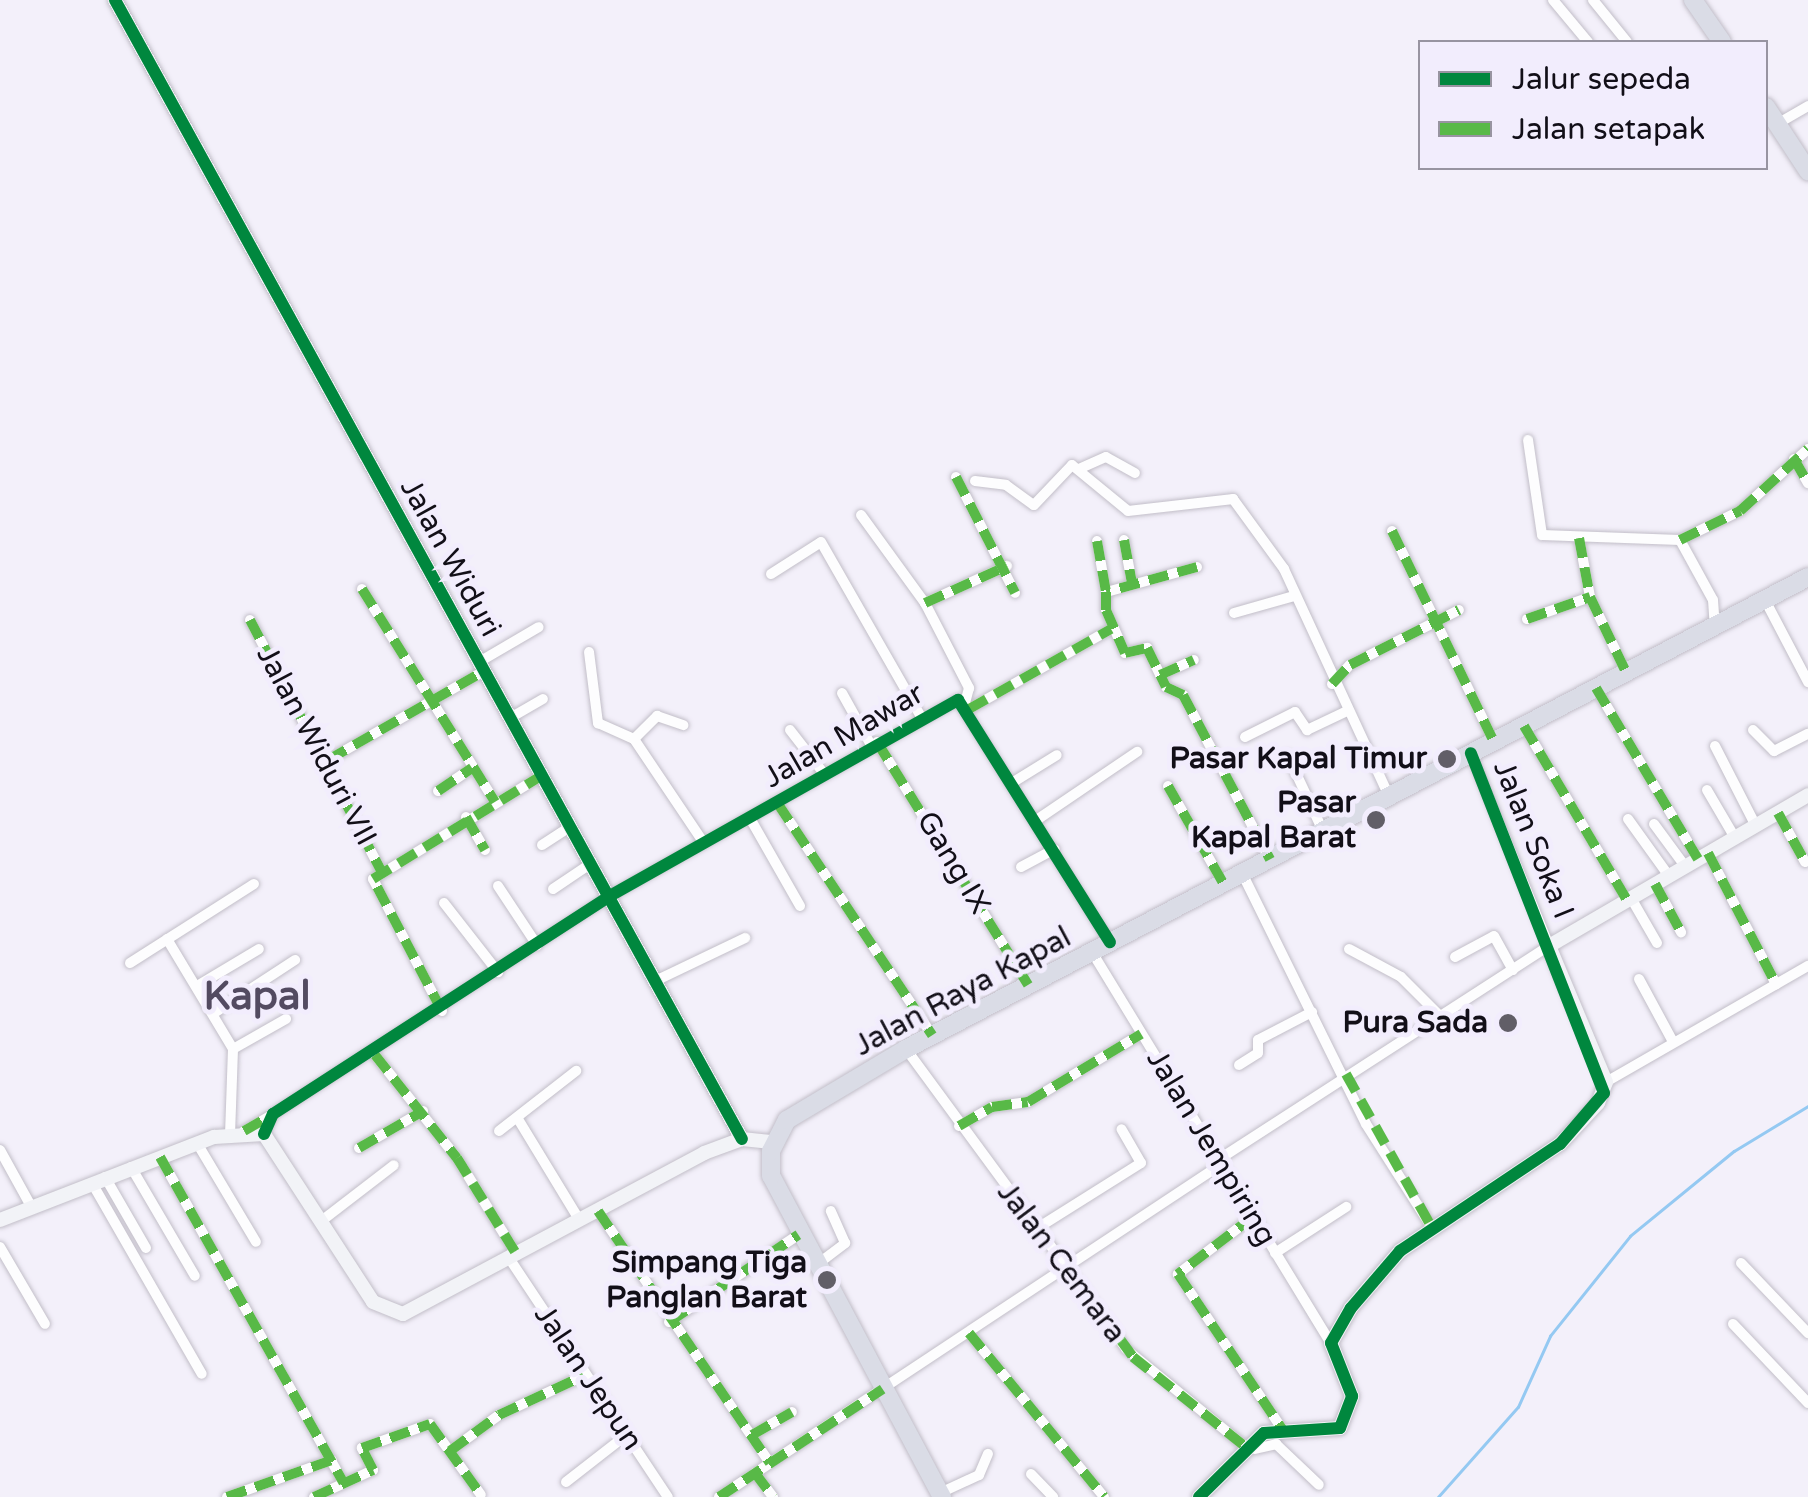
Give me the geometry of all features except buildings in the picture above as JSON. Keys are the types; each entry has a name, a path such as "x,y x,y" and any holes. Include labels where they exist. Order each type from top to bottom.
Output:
{"highway":[{"path":"1693,0 1721,40"},
{"path":"1768,111 1808,171"},
{"name":"Jalan Raya Kapal","path":"774,1142 800,1110 906,1049 1808,577"},
{"path":"774,1142 772,1176 798,1236 941,1495"}],"street":[{"name":"Jalan Widuri","path":"116,0 742,1138"},
{"path":"1553,0 1586,40"},
{"path":"1594,0 1626,40"},
{"path":"1777,124 1808,106"},
{"path":"1528,440 1540,532 1580,544 1683,546 1740,511 1808,449"},
{"path":"975,481 1006,485 1034,505 1069,466 1081,468 1106,458 1135,474"},
{"path":"1796,462 1808,483"},
{"path":"1081,468 1128,510 1234,499 1291,588 1332,684 1389,796"},
{"path":"956,476 1007,566 1016,594"},
{"path":"861,515 925,603 971,692 967,706"},
{"path":"1392,531 1430,622 1494,742"},
{"path":"1124,540 1132,583"},
{"path":"1098,541 1112,630 1127,654 1149,650 1160,675 1183,695 1270,858"},
{"path":"771,574 821,542 922,718"},
{"path":"1580,544 1590,597 1626,672"},
{"path":"1683,546 1713,600 1715,626"},
{"path":"925,603 1007,566"},
{"path":"1105,595 1132,583 1197,566"},
{"path":"1234,613 1291,588"},
{"path":"362,589 495,802"},
{"path":"1528,619 1590,597"},
{"path":"1764,600 1808,682"},
{"path":"1332,684 1346,667 1459,610"},
{"name":"Jalan Widuri VII","path":"250,620 328,760 382,872 373,882 442,1012"},
{"path":"328,760 432,700 540,627"},
{"path":"967,706 1112,630"},
{"path":"589,652 598,724 634,739 704,843"},
{"path":"1160,675 1194,660"},
{"path":"1596,688 1645,784 1776,984"},
{"name":"Gang IX","path":"842,693 1028,985"},
{"path":"510,718 543,698"},
{"name":"Jalan Mawar","path":"236,1132 375,1055 608,897 751,820 922,718 967,706 1110,942"},
{"path":"1245,737 1295,712 1307,730 1346,712"},
{"path":"634,739 657,716 683,725"},
{"path":"1524,726 1657,943"},
{"path":"790,730 826,775"},
{"path":"1753,730 1774,751 1808,734"},
{"path":"1715,746 1756,826"},
{"path":"1038,819 1137,752"},
{"name":"Jalan Soka I","path":"1472,753 1549,946"},
{"path":"1015,781 1058,756"},
{"path":"1288,756 1323,831"},
{"path":"438,791 472,768"},
{"path":"382,872 466,817 542,776"},
{"path":"1168,786 1223,883"},
{"path":"1707,790 1735,838"},
{"path":"718,1497 883,1390 1438,1014 1808,796"},
{"path":"778,804 932,1035"},
{"path":"1778,813 1805,862"},
{"path":"466,817 485,850"},
{"path":"1628,818 1669,876"},
{"path":"751,820 800,906"},
{"path":"1654,824 1697,860"},
{"path":"542,845 570,827"},
{"path":"1022,867 1055,849"},
{"path":"553,889 590,864"},
{"path":"1242,873 1312,1012 1431,1226"},
{"path":"130,963 254,884"},
{"path":"1654,884 1681,932"},
{"path":"498,886 537,945"},
{"path":"444,904 498,972"},
{"path":"1456,956 1494,936 1512,970"},
{"path":"655,981 745,938"},
{"path":"167,939 234,1049 236,1132"},
{"path":"1549,946 1606,1082"},
{"path":"197,986 259,949"},
{"path":"1349,949 1401,977 1438,1014"},
{"name":"Jalan Jempiring","path":"1092,952 1331,1344"},
{"path":"214,1013 295,960"},
{"path":"1198,1497 1243,1452 1282,1429 1328,1433 1344,1423 1352,1396 1331,1344 1381,1272 1431,1226 1560,1144 1606,1082 1672,1040 1808,966"},
{"path":"1640,979 1672,1040"},
{"path":"1239,1065 1258,1053 1258,1040 1312,1012"},
{"path":"234,1049 286,1019"},
{"path":"959,1126 992,1107 1028,1102 1141,1034"},
{"name":"Jalan Cemara","path":"906,1049 959,1126 1133,1357 1243,1452"},
{"name":"Jalan Jepun","path":"375,1055 423,1110 583,1376 668,1497"},
{"path":"499,1131 576,1071"},
{"path":"359,1148 423,1110"},
{"path":"264,1134 273,1114"},
{"path":"518,1119 580,1221"},
{"path":"1036,1229 1141,1163 1121,1129"},
{"path":"0,1220 197,1143 236,1132 264,1134"},
{"path":"264,1134 324,1219 364,1290 396,1314 742,1138 774,1142"},
{"path":"197,1143 256,1242"},
{"path":"0,1150 32,1208"},
{"path":"160,1156 344,1484"},
{"path":"324,1219 394,1165"},
{"path":"131,1168 195,1276"},
{"path":"98,1180 146,1248"},
{"path":"98,1180 202,1374"},
{"path":"1275,1253 1346,1207"},
{"path":"598,1211 669,1322 770,1462"},
{"path":"815,1266 845,1244 831,1211"},
{"path":"1254,1216 1178,1274 1282,1429"},
{"path":"669,1322 798,1236"},
{"path":"0,1247 45,1324"},
{"path":"1740,1263 1808,1333"},
{"path":"1733,1324 1808,1403"},
{"path":"969,1332 1104,1497"},
{"path":"450,1451 499,1414 583,1376"},
{"path":"752,1435 792,1412"},
{"path":"314,1497 373,1470 362,1448 430,1424 480,1495"},
{"path":"566,1482 625,1436"},
{"path":"1243,1452 1269,1441 1319,1484"},
{"path":"941,1495 979,1475 988,1454"},
{"path":"227,1497 332,1460"},
{"path":"756,1473 773,1497"},
{"path":"1032,1474 1053,1497"}],"waterway":[{"path":"1438,1497 1518,1407 1550,1336 1630,1236 1734,1151 1808,1106"}],"marked path":[{"path":"1680,540 1740,511 1808,449"},
{"path":"1794,459 1808,483"},
{"path":"956,477 1015,593"},
{"path":"1392,531 1494,742"},
{"path":"1579,538 1590,597 1626,672"},
{"path":"1124,540 1132,583"},
{"path":"1097,541 1106,592"},
{"path":"925,603 1007,566"},
{"path":"1197,567 1106,592 1106,610 1125,653 1147,648 1166,687 1183,695 1270,859"},
{"path":"362,589 495,802"},
{"path":"1527,619 1590,597"},
{"path":"1332,684 1350,665 1459,610"},
{"path":"250,620 382,872"},
{"path":"969,709 1111,629"},
{"path":"1160,675 1194,660"},
{"path":"328,760 484,671"},
{"path":"1596,688 1698,859"},
{"path":"1524,726 1627,900"},
{"path":"877,742 1028,985"},
{"path":"438,791 472,768"},
{"path":"442,1011 373,879 541,776"},
{"path":"1168,786 1223,883"},
{"path":"778,804 932,1035"},
{"path":"1778,813 1805,862"},
{"path":"466,817 485,850"},
{"path":"1708,853 1776,984"},
{"path":"1655,884 1681,932"},
{"path":"959,1126 992,1107 1028,1102 1141,1034"},
{"path":"375,1055 457,1158 517,1255"},
{"path":"1346,1074 1431,1226"},
{"path":"359,1148 423,1111"},
{"path":"244,1131 273,1114"},
{"path":"160,1157 344,1483"},
{"path":"598,1211 770,1463"},
{"path":"1254,1216 1178,1274 1282,1429"},
{"path":"669,1322 798,1235"},
{"path":"1067,1267 1133,1357 1247,1448"},
{"path":"969,1333 1104,1497"},
{"path":"450,1451 499,1415 583,1376"},
{"path":"719,1497 883,1389"},
{"path":"752,1435 792,1412"},
{"path":"314,1497 373,1470 362,1448 430,1424 481,1495"},
{"path":"227,1497 332,1460"},
{"path":"755,1473 773,1497"}],"cycle path":[{"path":"115,0 742,1139"},
{"path":"264,1134 273,1114 608,897 958,700 1110,942"},
{"path":"1199,1497 1264,1433 1340,1428 1352,1396 1331,1343 1351,1308 1400,1251 1560,1144 1604,1093 1471,753"}],"place":[{"name":"Pasar Kapal Timur","path":"1447,759"},
{"name":"Pasar Kapal Barat","path":"1376,820"},
{"name":"Pura Sada","path":"1508,1023"},
{"name":"Simpang Tiga Panglan Barat","path":"827,1280"}],"district":[{"name":"Kapal","path":"257,996"}]}
